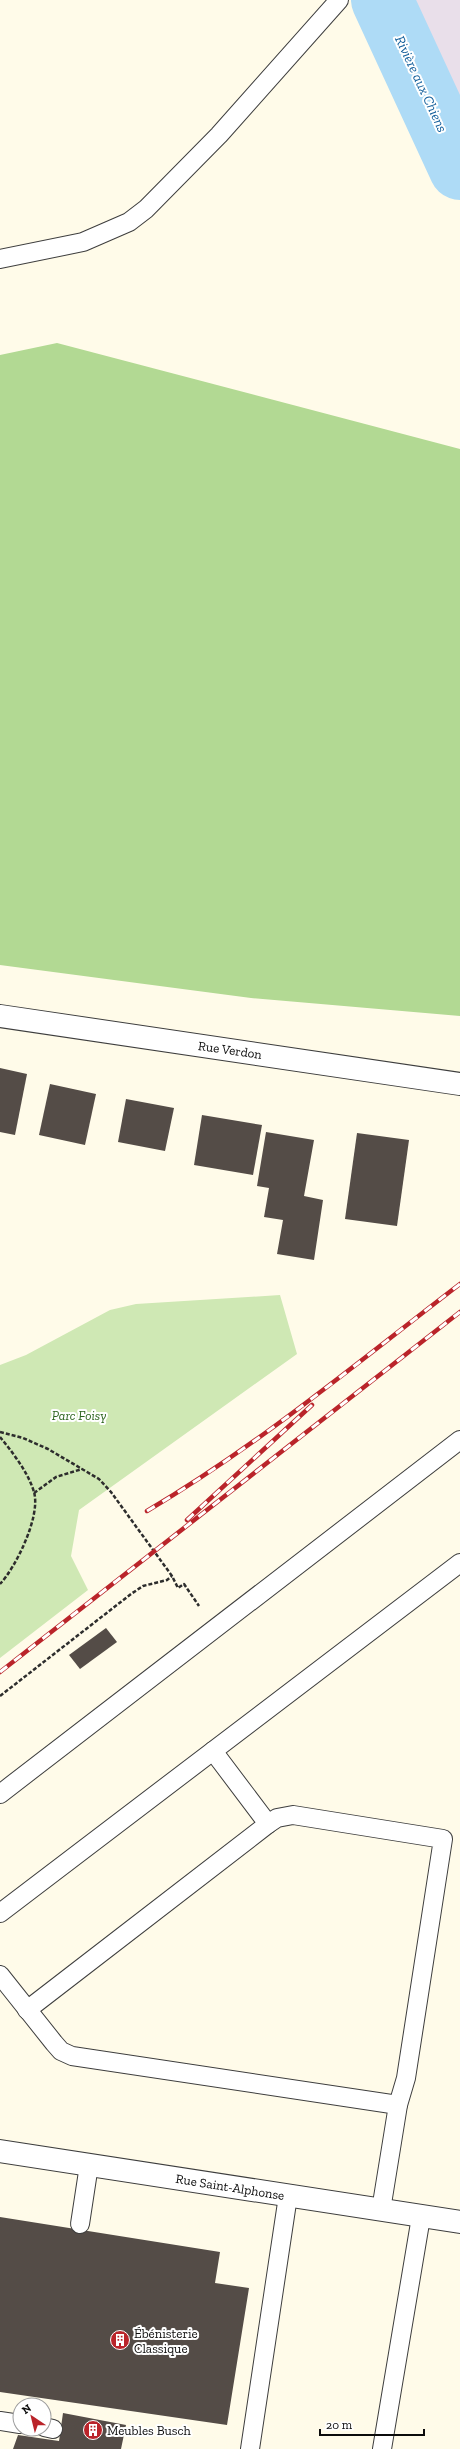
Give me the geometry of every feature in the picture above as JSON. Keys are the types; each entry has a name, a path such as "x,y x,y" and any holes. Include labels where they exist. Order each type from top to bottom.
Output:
{"street":[{"name":"Rue Verdon","path":"0,1016 460,1084"},
{"name":"Rue Saint-Alphonse","path":"0,2151 460,2222"}],"lane":[{"path":"0,259 83,242 129,222 146,209 219,135 338,2"},
{"path":"0,1794 460,1440"},
{"path":"0,1913 460,1562"},
{"path":"213,1751 268,1824"},
{"path":"27,2010 277,1818 293,1815 443,1839 406,2078 398,2105 381,2210"},
{"path":"0,1975 54,2043 62,2051 72,2056 398,2105"},
{"path":"80,2224 89,2165"},
{"path":"250,2449 288,2196"},
{"path":"382,2449 421,2217"},
{"path":"0,2421 12,2423"}],"path":[{"path":"0,1432 23,1438 48,1449 99,1479 111,1492 172,1576 178,1588 184,1584 201,1609"},
{"path":"0,1437 13,1453 34,1493 28,1534 10,1574 0,1584"},
{"path":"34,1493 56,1477 82,1469"},
{"path":"0,1696 130,1594 143,1586 167,1580 172,1576"}],"shaded area":[{"path":"387,0 460,0 460,171 451,167"}],"green space":[{"path":"57,343 460,449 460,1016 251,998 0,965 0,355"},
{"name":"Parc Foisy","path":"280,1295 297,1354 79,1510 71,1556 88,1590 0,1658 0,1365 26,1355 110,1310 136,1304"}],"building":[{"path":"0,1068 27,1074 15,1135 0,1132"},
{"path":"50,1084 96,1094 85,1145 39,1135"},
{"path":"126,1099 174,1108 165,1151 118,1142"},
{"path":"202,1115 262,1125 253,1175 194,1165"},
{"path":"266,1132 314,1140 304,1196 323,1200 314,1260 277,1254 283,1220 264,1217 269,1188 257,1186"},
{"path":"357,1133 409,1140 397,1226 345,1219"},
{"path":"106,1628 117,1642 80,1669 69,1655"},
{"name":"Ébénisterie Classique","path":"0,2217 220,2252 215,2283 249,2288 227,2425 52,2400 52,2397 34,2397 0,2392"},
{"name":"Meubles Busch","path":"63,2413 126,2425 121,2449 13,2449 17,2437 32,2437 59,2441"}],"waterway":[{"name":"Rivière aux Chiens","path":"382,0 460,169"}],"railway":[{"path":"147,1511 229,1459 268,1431 346,1373 460,1284"},
{"path":"0,1672 460,1312"},
{"path":"187,1520 312,1405"}],"place":[{"name":"Ébénisterie Classique","path":"120,2340"},
{"name":"Meubles Busch","path":"93,2430"}]}
